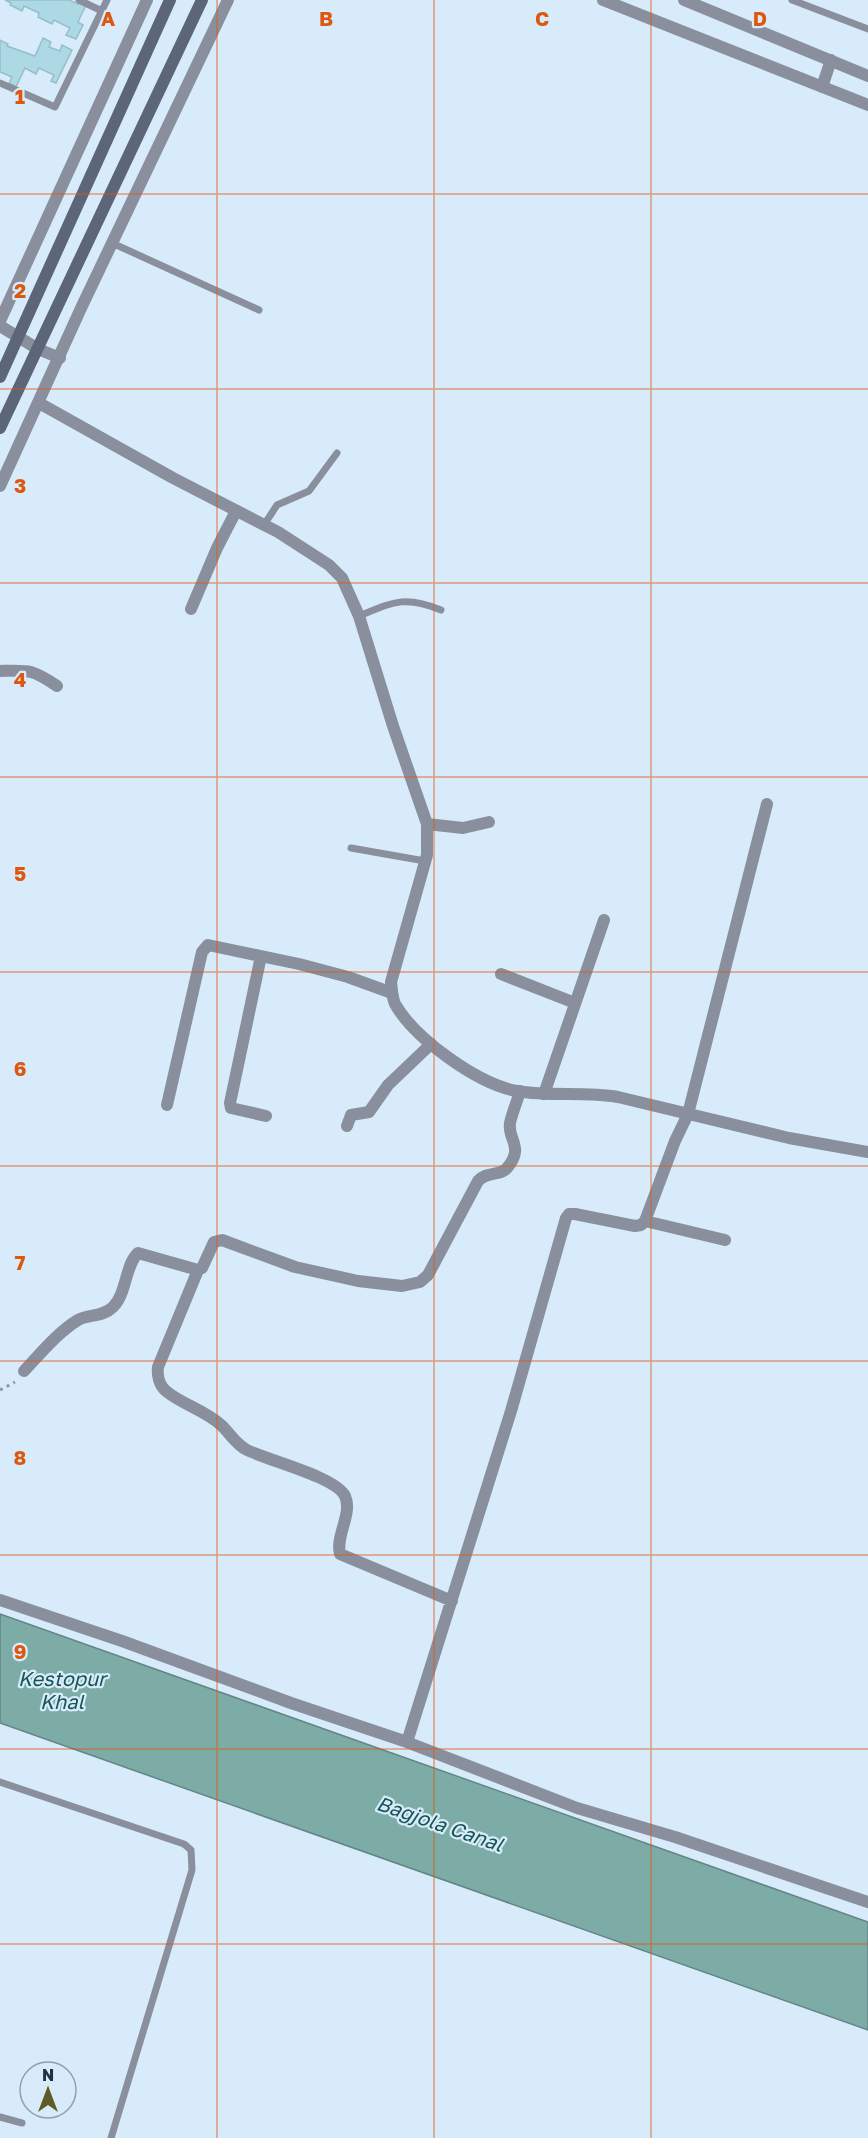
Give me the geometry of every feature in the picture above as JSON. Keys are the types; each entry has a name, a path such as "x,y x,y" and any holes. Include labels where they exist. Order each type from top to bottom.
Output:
{"main road":[{"path":"0,377 170,0"},
{"path":"0,428 202,0"}],"street":[{"path":"0,321 147,0"},
{"path":"0,486 112,243 228,0"},
{"path":"603,0 868,105"},
{"path":"684,0 868,76"},
{"path":"822,87 831,60"},
{"path":"0,326 39,349 60,358"},
{"path":"39,403 173,478 264,525 329,564 342,578 359,616 393,726 427,824 425,861 391,982 394,1003 413,1029 458,1064 496,1085 544,1094 602,1094 789,1138 868,1152"},
{"path":"191,609 217,548 236,511"},
{"path":"0,671 31,671 57,686"},
{"path":"407,1742 511,1411 566,1218 569,1214 575,1214 635,1226 645,1221 675,1141 688,1114 767,804"},
{"path":"427,824 462,828 489,822"},
{"path":"544,1094 604,920"},
{"path":"167,1105 202,952 205,948 212,945 261,956 348,977 392,993"},
{"path":"261,956 230,1103 231,1108 266,1116"},
{"path":"501,974 575,1003"},
{"path":"347,1126 352,1114 369,1112 388,1085 431,1044"},
{"path":"452,1601 340,1554 339,1547 346,1504 345,1496 340,1490 322,1478 244,1449 231,1438 223,1426 166,1391 157,1373 198,1270 202,1268 214,1242 222,1240 323,1275 402,1286 420,1282 428,1275 478,1181 486,1175 508,1167 516,1149 510,1124 520,1091"},
{"path":"645,1221 725,1240"},
{"path":"24,1371 40,1353 75,1322 111,1309 118,1301 133,1259 138,1253 198,1270"},
{"path":"0,1600 407,1742 577,1808 675,1837 868,1902"}],"lane":[{"path":"79,0 102,12"},
{"path":"0,83 55,107 107,0"},
{"path":"792,0 868,28"},
{"path":"112,243 259,310"},
{"path":"264,525 277,505 309,491 337,453"},
{"path":"359,616 387,604 407,600 417,601 441,610"},
{"path":"351,848 425,861"},
{"path":"0,1782 184,1844 191,1850 192,1869 111,2138"},
{"path":"0,2117 22,2123"}],"path":[{"path":"0,1390 15,1382 24,1371"}],"water":[{"name":"Kestopur Khal","path":"0,1614 868,1922 868,2030 0,1723"}],"building":[{"path":"5,0 69,0 78,4 79,2 86,5 78,22 83,25 76,39 66,35 70,28 54,20 52,24 38,17 39,13 24,6 22,11"},
{"path":"43,38 51,42 49,47 60,51 62,45 72,50 56,83 51,81 54,75 39,68 36,74 25,68 16,87 9,83 12,77 0,72 0,40 8,44 7,46 35,56"}],"water label":[{"name":"Bagjola Canal","path":"440,1824"}]}
